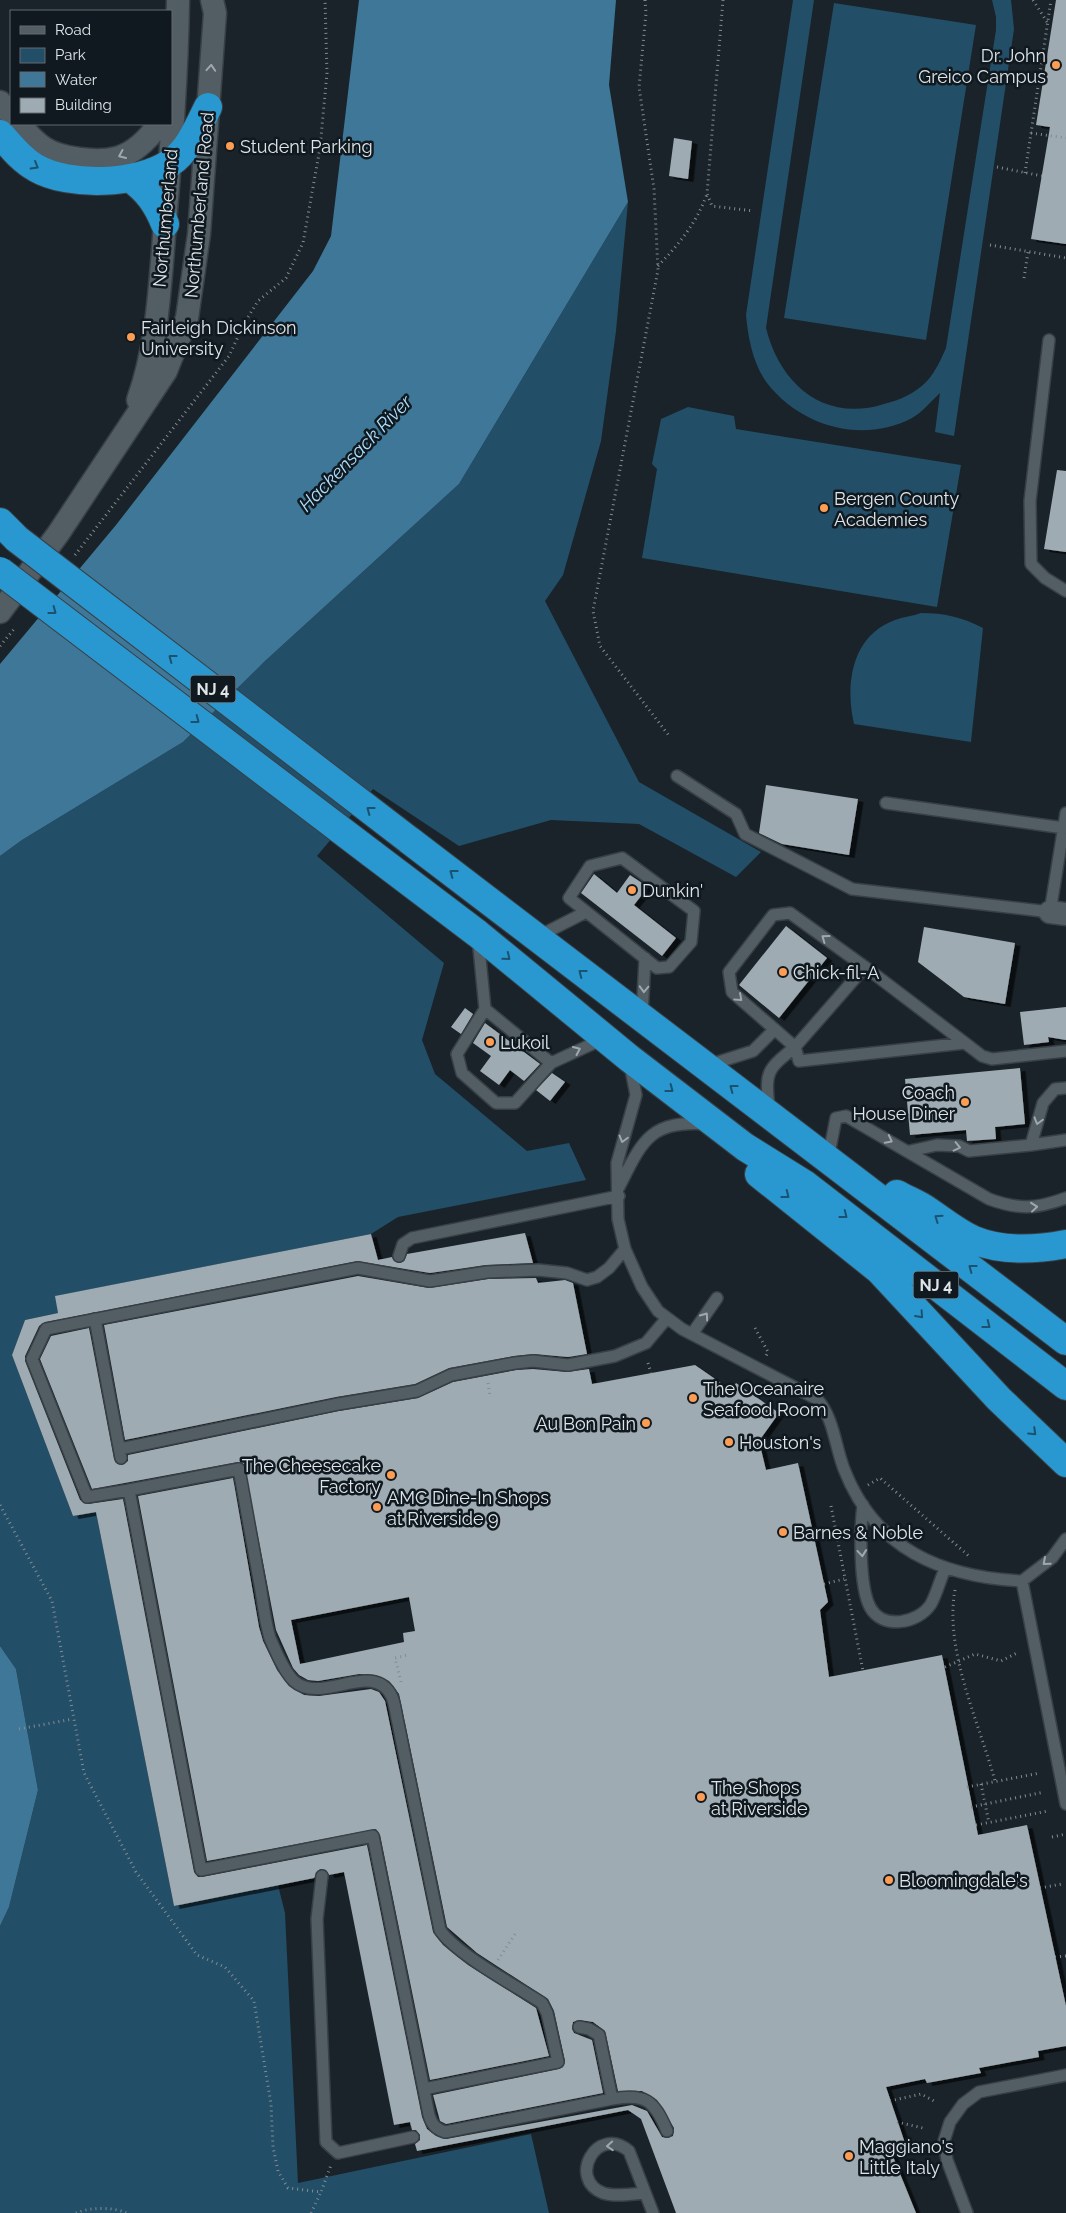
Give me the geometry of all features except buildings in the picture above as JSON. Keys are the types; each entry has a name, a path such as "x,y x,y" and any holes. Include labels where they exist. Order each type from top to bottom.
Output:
{"highway":[{"path":"0,134 19,155 36,169 60,177 103,182 130,178 170,163 192,139 208,106"},
{"path":"130,178 145,189 157,205 165,224"},
{"name":"NJ 4","path":"6,529 536,938 1066,1341"},
{"name":"NJ 4","path":"0,571 478,934 629,1058 745,1147 806,1185 1066,1386"},
{"path":"745,1147 754,1170 879,1270 998,1399 1063,1464"},
{"path":"828,1159 923,1207 973,1240 1007,1248 1027,1249 1066,1244"}],"street":[{"name":"Northumberland","path":"172,104 178,0"},
{"name":"Northumberland Road","path":"9,618 58,534 166,371 187,318 199,234 213,6"},
{"path":"0,102 10,114"},
{"path":"20,125 44,148 63,157 85,159 117,158 136,149 158,125"},
{"name":"Northumberland","path":"127,432 145,382 156,325 170,163 171,125"}],"lane":[{"path":"1049,340 1030,502 1031,564 1044,578 1066,591"},
{"path":"677,776 736,814 745,834 852,889 1058,913 1066,813"},
{"path":"886,803 1064,828"},
{"path":"622,858 694,911 691,942 669,967 657,968 645,958 569,898 590,866 622,858"},
{"path":"536,938 586,912"},
{"path":"966,1043 800,1061 795,1047 732,992 729,972 774,915 790,912 865,967 966,1043 982,1056 992,1059 1066,1051"},
{"path":"478,934 485,1009 457,1054 462,1073 496,1103 515,1103 551,1063 605,1038"},
{"path":"642,1019 645,958"},
{"path":"769,1115 767,1078 769,1070 795,1047 865,967"},
{"path":"485,1009 551,1063"},
{"path":"705,1066 753,1051 774,1030"},
{"path":"629,1058 636,1095 617,1163 618,1219 625,1249 642,1286 658,1311 692,1334 816,1399 826,1411 845,1470 855,1493 878,1525 903,1547 945,1569 969,1576 1022,1581 1052,1558 1066,1539"},
{"path":"1031,1145 1043,1103 1055,1089 1066,1088"},
{"path":"828,1159 836,1118 846,1116 910,1151 989,1199 1008,1206 1036,1208 1066,1198"},
{"path":"619,1192 640,1146 663,1128 684,1123 717,1125"},
{"path":"910,1151 937,1145 959,1146 969,1151 1066,1140"},
{"path":"399,1256 403,1244 412,1238 619,1192"},
{"path":"424,2089 558,2062 547,2012 542,2003 445,1938 440,1930 392,1697 376,1682 362,1681 325,1688 308,1689 294,1682 288,1674 270,1637 239,1469 87,1497 32,1359 46,1329 358,1268 430,1281 487,1272 538,1270 567,1273 587,1280 597,1277 609,1268 625,1249"},
{"path":"692,1334 717,1298"},
{"path":"95,1319 120,1454 245,1429 347,1402 417,1391 437,1380 468,1372 533,1361 568,1365 614,1356 646,1343 667,1318"},
{"path":"129,1490 202,1870 373,1836 424,2089 431,2121 435,2127 445,2132 633,2095 649,2102 659,2112 667,2131"},
{"path":"863,1505 860,1529 864,1577 869,1606 875,1615 883,1621 894,1623 908,1620 924,1613 930,1604 945,1569"},
{"path":"1022,1581 1066,1804"},
{"path":"322,1876 317,1919 326,2142 338,2153 414,2137"},
{"path":"578,2027 589,2029 599,2036 612,2099"},
{"path":"967,2213 947,2160 944,2141 950,2122 963,2104 979,2092 1066,2076"},
{"path":"645,2193 614,2194 602,2192 594,2187 586,2169 587,2160 600,2147 609,2145 624,2147 629,2151 653,2213"}],"path":[{"path":"74,556 229,356 245,322 258,301 286,278 303,244 320,148 327,73 325,0"},
{"path":"645,0 646,13 639,87 654,188 658,266 593,611 600,646 670,736"},
{"path":"658,266 686,236 700,212 707,194 723,0"},
{"path":"1033,0 1048,22"},
{"path":"1025,173 1051,0"},
{"path":"1031,133 1066,138"},
{"path":"997,167 1042,176"},
{"path":"707,194 712,206 754,211"},
{"path":"990,245 1066,258"},
{"path":"1024,278 1028,252"},
{"path":"0,646 9,618"},
{"path":"648,1363 651,1373"},
{"path":"855,1493 880,1478 972,1560 969,1576"},
{"path":"0,1505 52,1601 84,1773 136,1872 197,1955 225,1966 254,2001 271,2104 273,2147 278,2171 288,2188 320,2192"},
{"path":"824,1584 844,1579"},
{"path":"955,1590 952,1624 958,1661 995,1781"},
{"path":"945,1668 975,1654 1001,1661 1017,1653"},
{"path":"392,1697 402,1688 395,1658 407,1655"},
{"path":"19,1729 73,1719"},
{"path":"967,1787 1040,1773"},
{"path":"981,1784 989,1823"},
{"path":"971,1806 1044,1792"},
{"path":"976,1825 1048,1811"},
{"path":"1052,1836 1066,1834"},
{"path":"1040,1888 1062,1884"},
{"path":"492,1971 515,1934"},
{"path":"1055,1957 1066,1956"},
{"path":"890,2101 921,2094 936,2102"},
{"path":"897,2122 923,2128"},
{"path":"311,2213 324,2178 338,2153"},
{"path":"76,2213 83,2210 118,2209 127,2213"}],"green space":[{"path":"793,0 814,0 766,328 782,366 794,382 808,394 824,403 842,408 862,408 896,400 918,389 933,373 946,348 996,30 996,17 992,0 1011,0 1014,29 954,436 935,432 940,393 912,418 893,426 873,430 854,430 834,427 797,411 767,383 758,368 750,342 746,315"},
{"path":"834,3 976,25 926,340 784,318"},
{"path":"628,202 616,331 601,441 563,575 545,601 639,782 761,852 736,877 639,824 551,820 459,846 373,789 317,856 444,963 422,1040 435,1074 527,1151 569,1143 586,1180 398,1217 371,1234 56,1296 58,1313 25,1320 12,1355 73,1516 96,1512 174,1906 278,1885 285,1913 298,2183 531,2134 549,2213 0,2213 0,1926 9,1907 38,1790 16,1669 0,1646 0,856 22,840 183,742 264,662 459,484"},
{"path":"688,407 734,416 736,429 961,465 937,607 642,558 657,469 652,464 661,419"},
{"path":"921,613 953,616 983,628 971,742 854,724 850,694 851,678 860,650 880,627 895,620"}],"water":[{"name":"Hackensack River","path":"359,0 616,0 609,85 628,202 459,484 264,662 183,742 22,840 0,856 0,664 116,525 313,271 331,236"},
{"path":"0,1646 16,1669 38,1790 9,1907 0,1926"}],"place":[{"name":"Dr. John Greico Campus","path":"1056,65"},
{"name":"Student Parking","path":"230,146"},
{"name":"Fairleigh Dickinson University","path":"131,337"},
{"name":"Bergen County Academies","path":"824,508"},
{"name":"Dunkin'","path":"632,890"},
{"name":"Chick-fil-A","path":"783,972"},
{"name":"Lukoil","path":"490,1042"},
{"name":"Coach House Diner","path":"965,1102"},
{"name":"The Oceanaire Seafood Room","path":"693,1398"},
{"name":"Au Bon Pain","path":"646,1423"},
{"name":"Houston's","path":"729,1442"},
{"name":"The Cheesecake Factory","path":"391,1475"},
{"name":"AMC Dine-In Shops at Riverside 9","path":"377,1507"},
{"name":"Barnes & Noble","path":"783,1532"},
{"name":"The Shops at Riverside","path":"701,1797"},
{"name":"Bloomingdale's","path":"889,1880"},
{"name":"Maggiano's Little Italy","path":"849,2156"}]}
